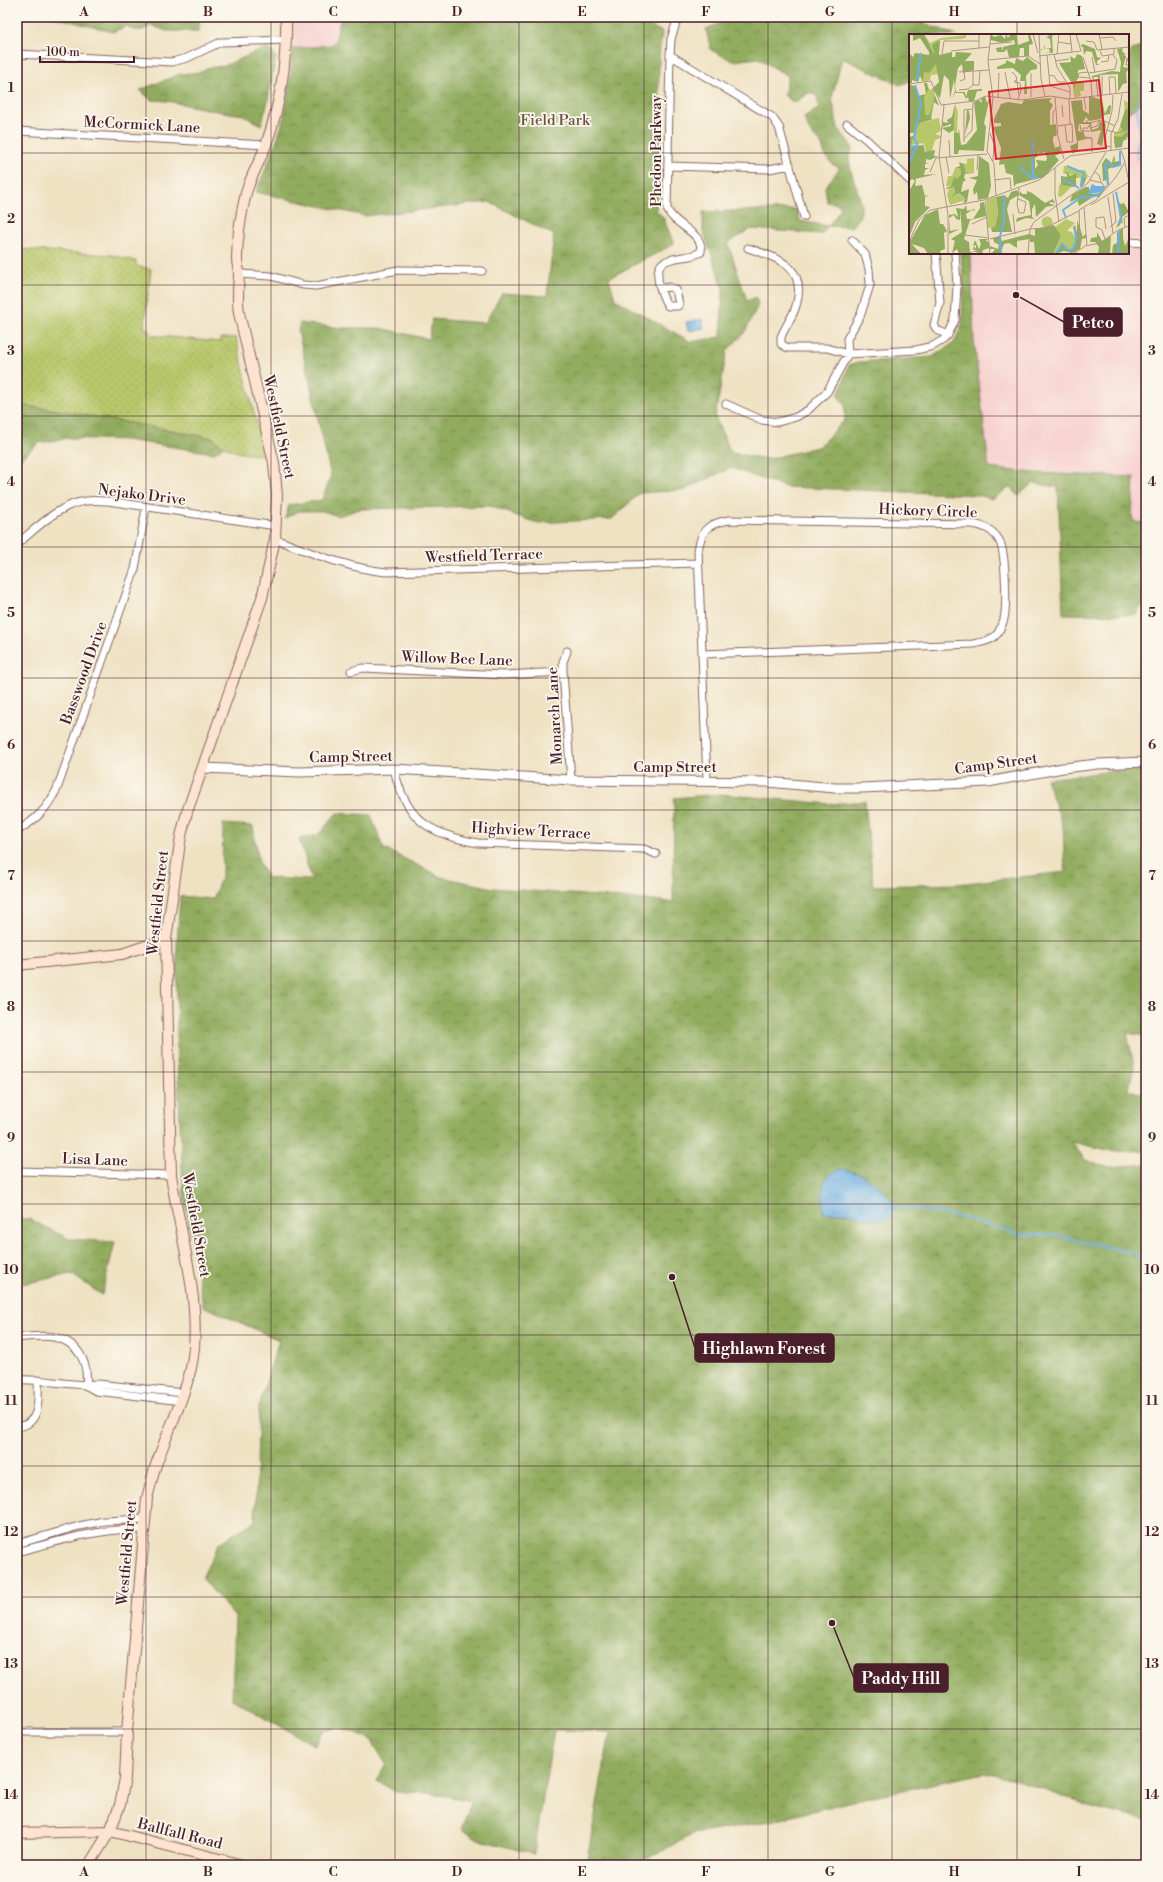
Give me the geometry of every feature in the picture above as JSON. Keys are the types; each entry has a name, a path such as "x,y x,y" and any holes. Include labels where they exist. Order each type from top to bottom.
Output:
{"main road":[{"name":"Westfield Street","path":"89,1865 110,1831 120,1805 124,1783 143,1529 147,1498 155,1468 183,1397 191,1367 195,1334 194,1298 177,1214 171,1175 166,939 181,836 187,812 262,598 275,539 277,495 274,463 240,319 237,298 238,243 246,192 276,116 283,79 287,40 286,17"},
{"path":"17,965 122,954 166,939"},
{"name":"Ballfall Road","path":"17,1833 110,1831 243,1865"}],"street":[{"name":"Phedon Parkway","path":"661,288 658,273 665,261 672,258 698,255 701,252 702,247 700,240 670,216 667,203 670,55 671,39 678,17"},
{"path":"17,54 172,62 187,58 222,42 287,40"},
{"path":"670,55 772,117 779,127 804,217"},
{"path":"847,124 867,140 909,180"},
{"name":"McCormick Lane","path":"17,131 266,144"},
{"path":"668,166 769,169 790,165"},
{"path":"726,404 762,420 778,422 796,417 808,410 827,392 848,354 847,339 861,314 870,285 869,269 865,254 852,240"},
{"path":"1129,242 1146,243"},
{"path":"748,248 786,262 795,275 798,288 797,298 795,309 781,337 780,341 783,346 794,349 827,348 848,354 925,349 938,343 948,335 953,327 957,312 955,254"},
{"path":"936,254 940,303 934,325 937,330 948,335"},
{"path":"238,274 271,276 316,286 398,270 482,271"},
{"name":"Nejako Drive","path":"17,544 65,507 85,501 108,501 146,508 276,526"},
{"name":"Basswood Drive","path":"17,831 33,821 48,806 57,789 135,569 146,508"},
{"name":"Hickory Circle","path":"703,654 973,644 987,641 997,634 1004,621 1005,607 1003,552 1000,541 993,532 984,526 972,524 729,520 717,522 706,528 700,538 698,563 703,654 707,781"},
{"name":"Westfield Terrace","path":"275,539 346,566 364,570 386,572 698,563"},
{"name":"Monarch Lane","path":"567,651 563,662 563,672 571,780"},
{"name":"Willow Bee Lane","path":"351,671 363,668 503,675 563,672"},
{"name":"Camp Street","path":"203,768 300,772 394,769 571,780 767,782 835,788 900,787 988,782 1063,768 1098,764 1146,762"},
{"name":"Highview Terrace","path":"394,769 397,782 408,810 418,821 457,840 478,843 644,849 656,854"},
{"name":"Lisa Lane","path":"17,1171 171,1175"},
{"path":"17,1338 53,1337 64,1340 72,1345 84,1362 88,1372 86,1386"},
{"path":"17,1380 38,1380 86,1386 96,1391 183,1397"},
{"path":"17,1427 27,1424 34,1419 37,1412 38,1380"},
{"path":"17,1544 79,1526 104,1521 145,1519"},
{"path":"79,1526 81,1535"},
{"path":"17,1552 81,1535 130,1529 143,1529"},
{"path":"17,1732 127,1732"}],"shaded area":[{"path":"293,17 366,17 339,45 292,49"},
{"path":"1146,97 1146,239 1129,238 1129,112 1143,102"},
{"path":"1129,249 1146,250 1146,523 1134,522 1132,518 1134,477 1034,473 989,468 974,340 971,254 1129,254"}],"green space":[{"path":"54,17 191,17 191,20 200,22 199,31 166,31 151,25 142,30 133,29 127,26 113,32"},
{"name":"Field Park","path":"341,17 634,17 662,32 659,66 661,156 659,192 656,210 663,217 674,244 609,278 615,299 691,342 721,337 723,288 703,230 703,212 797,209 800,221 828,226 822,234 751,229 728,243 747,301 756,297 758,305 745,332 727,351 715,417 731,453 768,459 818,447 845,420 845,405 838,396 849,365 859,362 932,357 954,343 962,325 963,280 961,254 971,254 974,340 989,468 1034,473 1134,477 1132,518 1135,522 1146,523 1146,603 1143,604 1136,615 1063,614 1058,487 1033,483 1018,496 1011,486 993,499 977,495 785,487 731,468 684,490 640,493 612,519 537,523 490,506 360,509 338,516 323,511 299,511 285,518 289,505 322,500 331,476 298,331 300,323 342,328 379,328 429,339 432,319 485,323 502,293 547,296 554,235 489,202 365,216 256,192 275,145 284,116 290,83 292,49 331,45 335,42"},
{"path":"732,17 907,17 954,34 909,34 909,81 900,85 842,58 832,98 838,128 853,148 850,156 850,165 858,192 861,210 857,222 851,227 828,226 841,209 839,204 827,202 825,187 840,168 832,164 825,155 820,141 811,134 804,118 819,108 817,96 810,92 794,103 784,95 788,76 758,58 733,61 711,50 706,29 731,19"},
{"path":"1146,45 1146,97 1143,102 1129,112 1129,55 1132,50"},
{"path":"268,47 276,57 267,105 261,125 243,115 167,101 151,100 140,90 180,74 202,72 206,68 224,66"},
{"path":"17,249 111,255 136,261 136,266 151,269 144,328 150,329 149,335 220,342 220,338 236,338 264,455 231,450 213,438 57,410 17,405"},
{"path":"17,405 57,410 213,438 223,447 214,453 126,440 68,438 39,443 17,462"},
{"path":"1146,767 1146,1036 1127,1033 1134,1066 1129,1090 1145,1095 1145,1150 1115,1152 1072,1142 1085,1160 1109,1167 1146,1164 1146,1820 1095,1808 1027,1783 985,1773 864,1798 781,1819 694,1834 634,1865 586,1865 610,1732 554,1730 534,1854 480,1840 461,1829 472,1801 429,1793 396,1792 377,1781 386,1764 370,1738 339,1727 322,1732 316,1746 232,1699 235,1617 202,1578 219,1543 255,1521 259,1405 279,1340 203,1306 183,1189 177,1056 177,945 180,896 213,899 222,875 223,824 253,826 259,863 268,878 312,880 299,839 318,835 337,813 371,815 383,848 441,877 493,888 673,902 674,798 720,794 831,804 865,801 873,886 957,884 1065,872 1063,826 1046,779","holes":["861,1174 877,1186 895,1206 878,1221 847,1213 824,1213 824,1200"]},
{"path":"17,1219 29,1219 69,1239 115,1242 102,1295 71,1274 17,1285"}],"water":[{"path":"702,319 704,328 688,331 686,322"},
{"path":"841,1169 858,1173 872,1181 884,1192 895,1205 894,1213 890,1218 878,1220 849,1213 824,1213 823,1186 828,1176"}],"waterway":[{"path":"1137,159 1137,147 1140,137 1137,104 1142,95 1142,85 1146,73"},
{"path":"895,1206 952,1215 1021,1235 1056,1235 1133,1253 1146,1260"}],"place":[{"name":"Petco","path":"1016,295"},
{"name":"Highlawn Forest","path":"672,1277"},
{"name":"Paddy Hill","path":"832,1623"}]}
